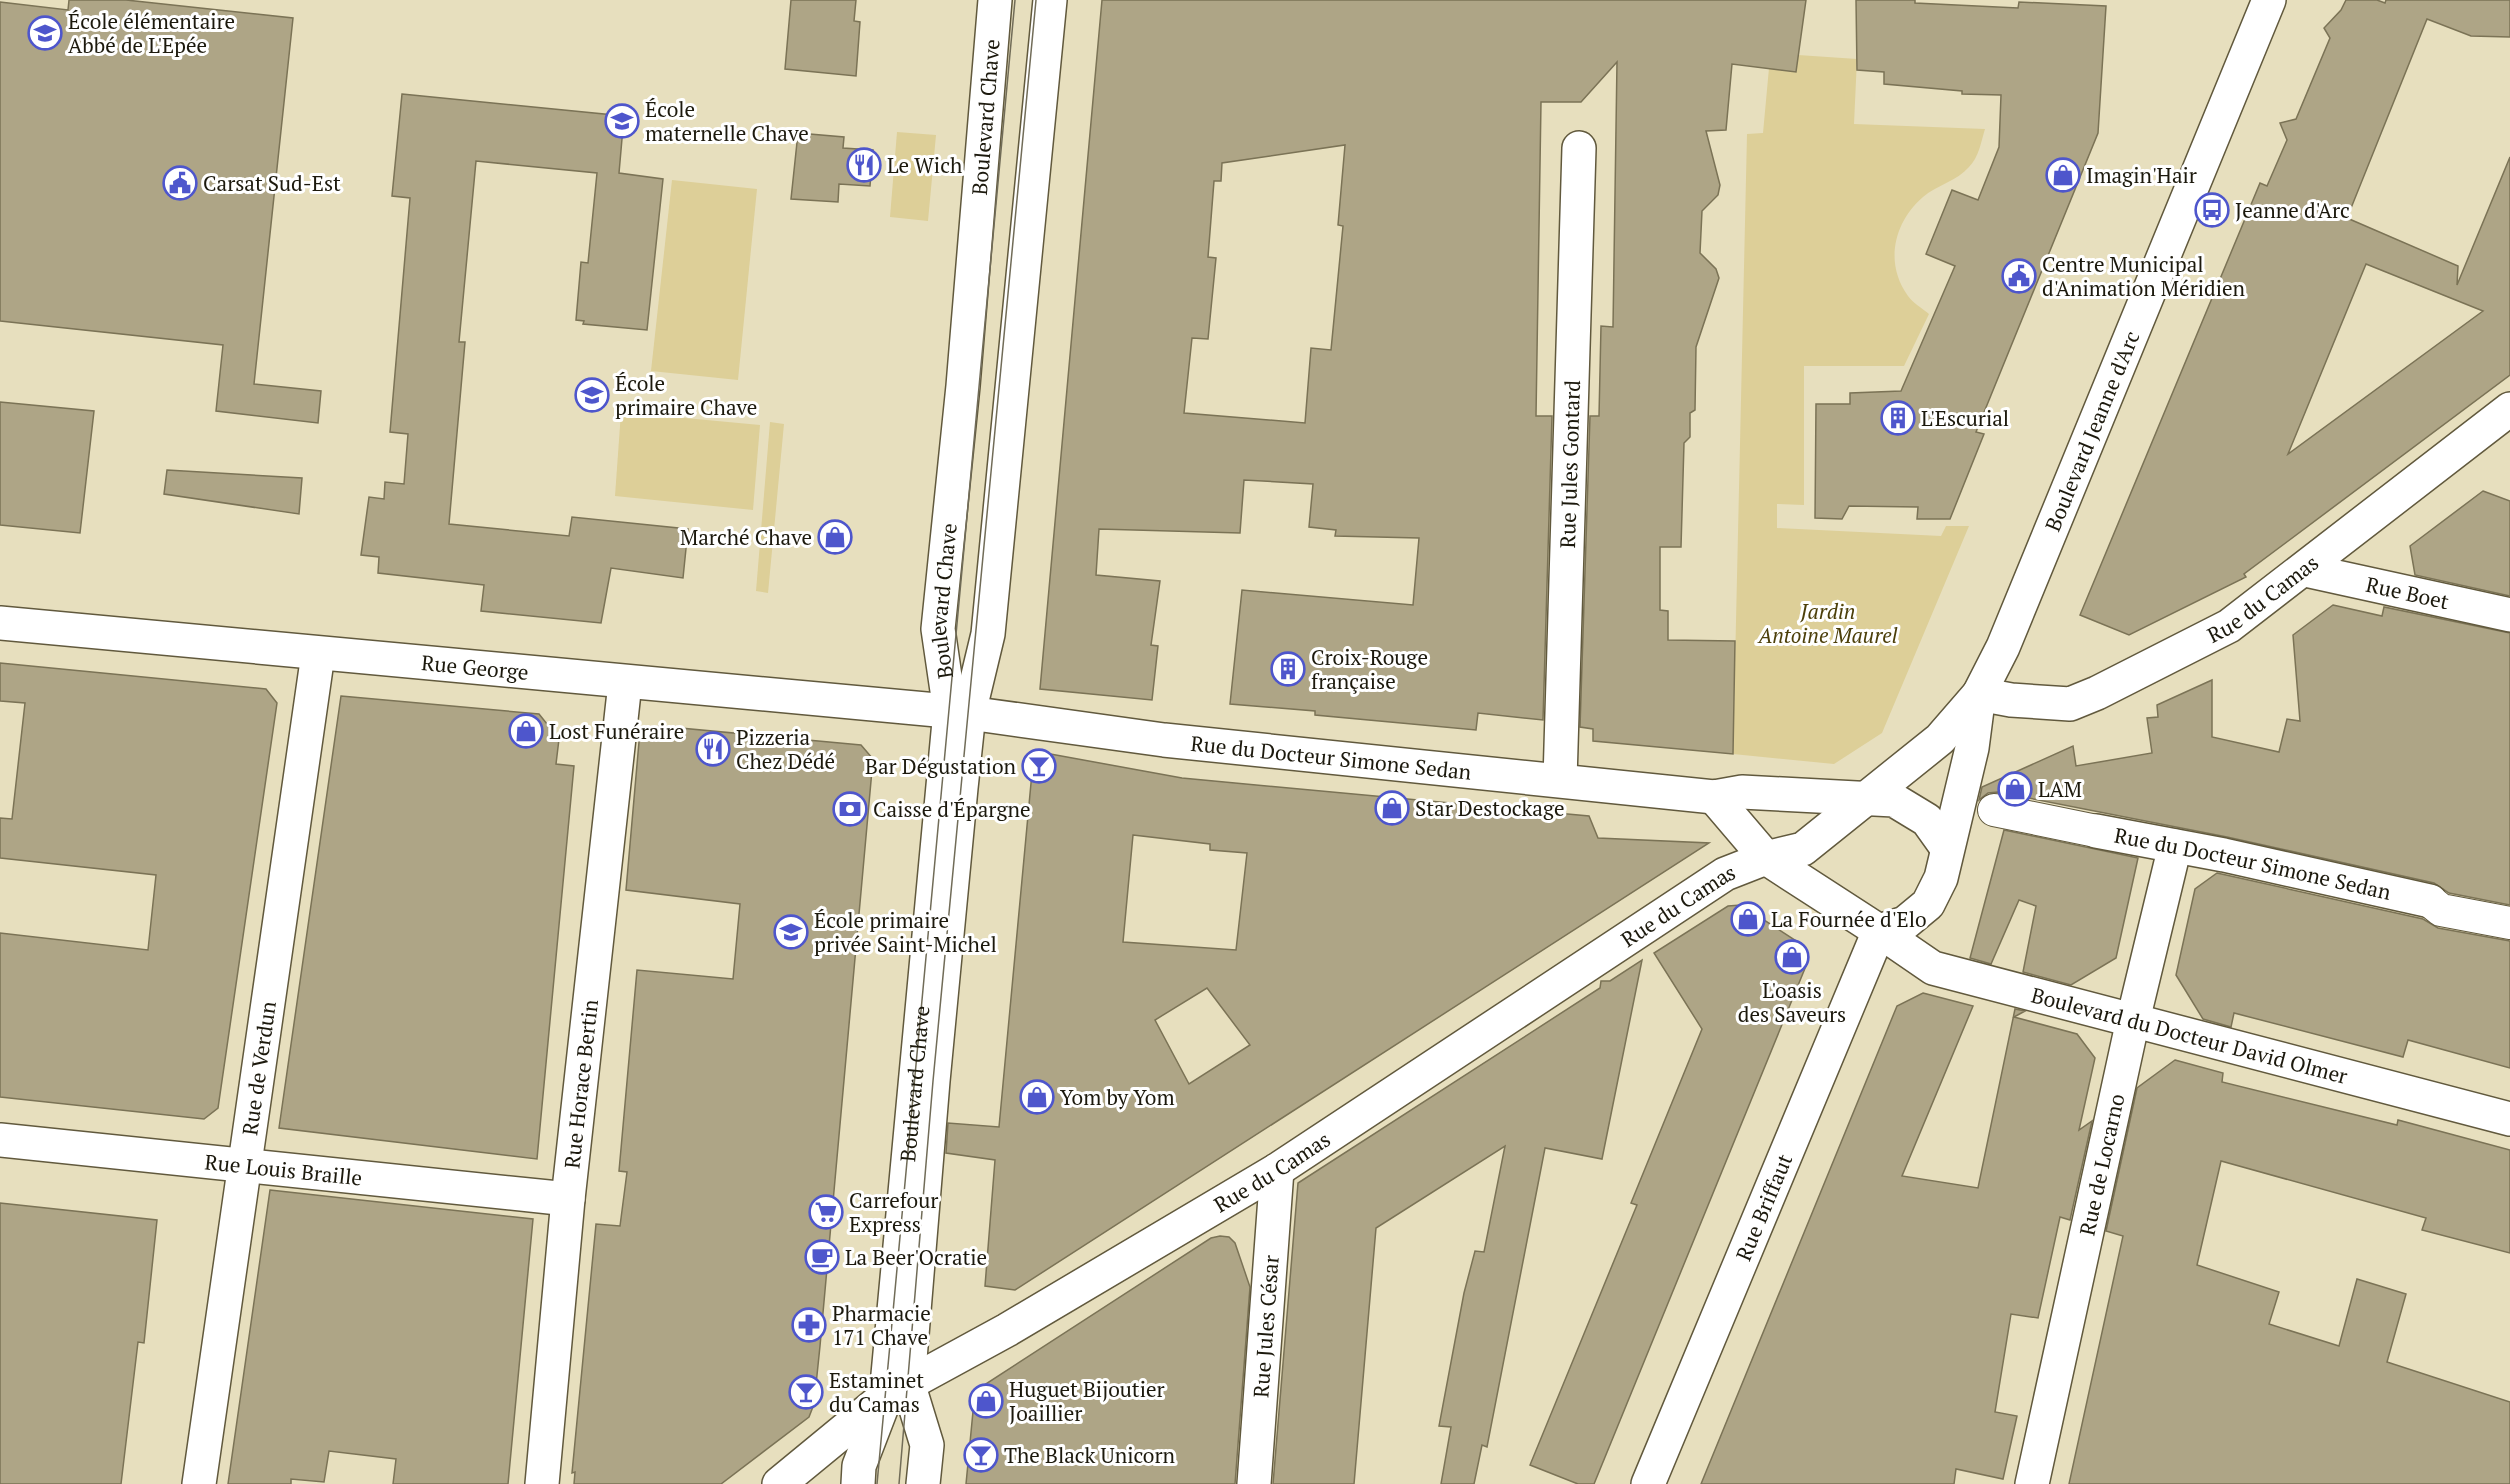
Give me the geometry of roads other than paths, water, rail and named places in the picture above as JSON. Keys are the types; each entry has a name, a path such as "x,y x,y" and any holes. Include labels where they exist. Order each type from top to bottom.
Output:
{"street":[{"name":"Boulevard Chave","path":"960,712 938,629 963,386 995,0"},
{"name":"Boulevard Chave","path":"858,1484 859,1466 897,1390 960,712 988,634 1050,0"},
{"name":"Boulevard Jeanne d'Arc","path":"1860,800 1940,739 1979,694 2003,647 2269,0"},
{"name":"Rue Jules Gontard","path":"1560,780 1580,148"},
{"name":"Rue du Camas","path":"1979,694 2011,700 2070,704 2229,626 2305,570 2510,409"},
{"name":"Rue Boet","path":"2305,570 2510,615"},
{"name":"Rue George","path":"0,623 625,683 960,712"},
{"name":"Rue de Verdun","path":"199,1484 318,654"},
{"name":"Rue Horace Bertin","path":"542,1484 568,1199 625,683"},
{"name":"Boulevard Jeanne d'Arc","path":"1879,931 1905,923 1928,904 1941,878 1972,748 1979,694"},
{"name":"Rue du Docteur Simone Sedan","path":"960,712 1164,741 1714,797 1742,792 1894,800 1927,820 1947,848"},
{"path":"1714,797 1766,858"},
{"name":"Rue du Camas","path":"779,1484 897,1390 1007,1330 1277,1170 1725,874 1766,858 1803,849 1860,800"},
{"name":"Rue du Docteur Simone Sedan","path":"1994,810 2430,901 2441,910 2510,923"},
{"name":"Rue de Locarno","path":"2032,1484 2133,1020 2175,846"},
{"name":"Boulevard du Docteur David Olmer","path":"1766,858 1933,968 2510,1119"},
{"name":"Rue Briffaut","path":"1648,1484 1879,931"},
{"name":"Rue Louis Braille","path":"0,1140 568,1199"},
{"name":"Rue Jules César","path":"1254,1484 1277,1170"},
{"name":"Boulevard Chave","path":"897,1390 927,1445 923,1484"}],"tram line":[{"path":"877,1484 1015,0"},
{"path":"899,1484 933,1081 1036,0"}],"place":[{"name":"École élémentaire Abbé de L'Epée","path":"45,33"},
{"name":"École maternelle Chave","path":"622,121"},
{"name":"Le Wich","path":"864,165"},
{"name":"Imagin'Hair","path":"2063,175"},
{"name":"Carsat Sud-Est","path":"180,183"},
{"name":"Jeanne d'Arc","path":"2212,210"},
{"name":"Centre Municipal d'Animation Méridien","path":"2019,276"},
{"name":"École primaire Chave","path":"592,395"},
{"name":"L'Escurial","path":"1898,418"},
{"name":"Marché Chave","path":"835,537"},
{"name":"Croix-Rouge française","path":"1288,669"},
{"name":"Lost Funéraire","path":"526,731"},
{"name":"Pizzeria Chez Dédé","path":"713,749"},
{"name":"Bar Dégustation","path":"1039,766"},
{"name":"LAM","path":"2015,789"},
{"name":"Star Destockage","path":"1392,808"},
{"name":"Caisse d'Épargne","path":"850,809"},
{"name":"La Fournée d'Elo","path":"1748,919"},
{"name":"École primaire privée Saint-Michel","path":"791,932"},
{"name":"L'oasis des Saveurs","path":"1792,957"},
{"name":"Yom by Yom","path":"1037,1097"},
{"name":"Carrefour Express","path":"826,1212"},
{"name":"La Beer'Ocratie","path":"822,1257"},
{"name":"Pharmacie 171 Chave","path":"809,1325"},
{"name":"Estaminet du Camas","path":"806,1392"},
{"name":"Huguet Bijoutier Joaillier","path":"986,1401"},
{"name":"The Black Unicorn","path":"981,1455"}],"park label":[{"name":"Jardin Antoine Maurel","path":"1828,623"}]}
